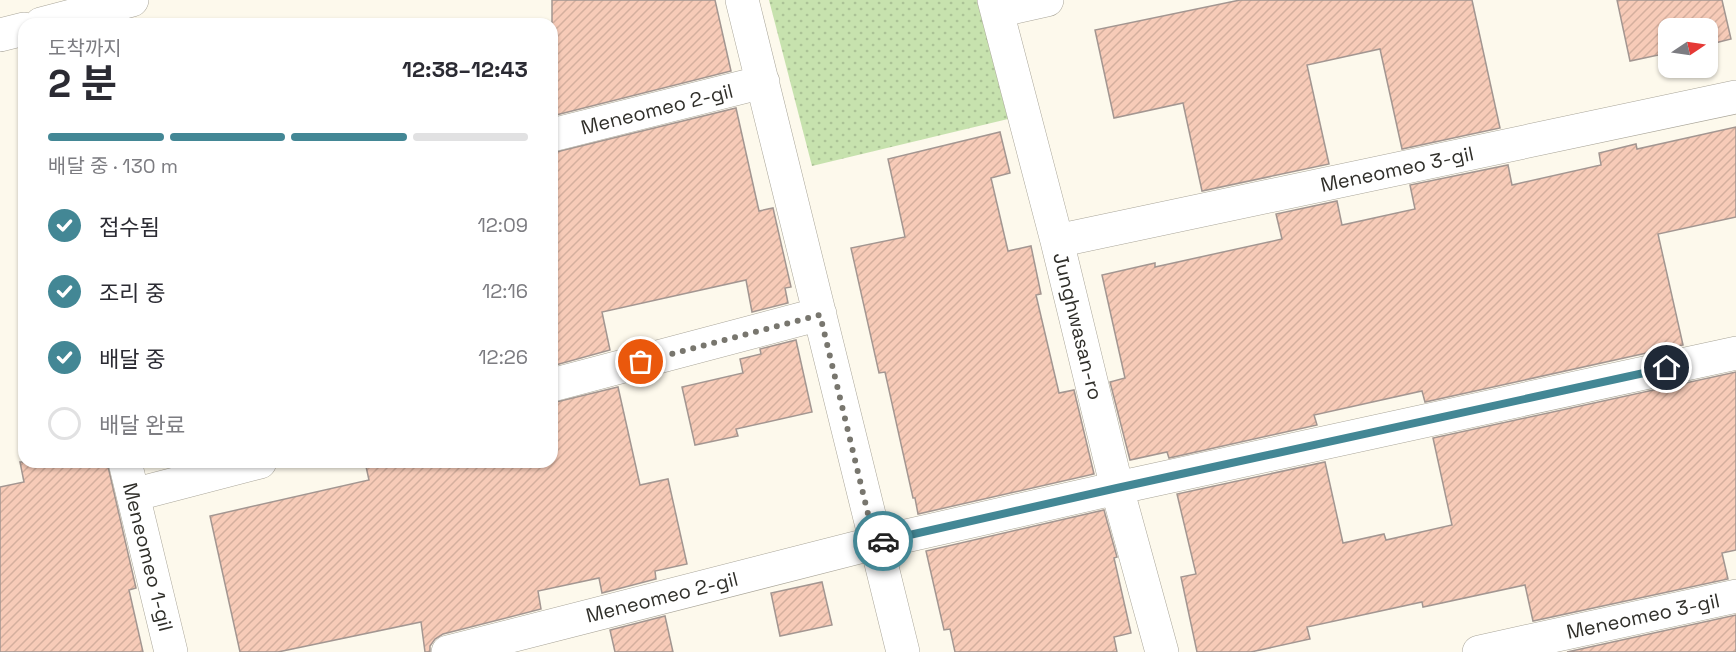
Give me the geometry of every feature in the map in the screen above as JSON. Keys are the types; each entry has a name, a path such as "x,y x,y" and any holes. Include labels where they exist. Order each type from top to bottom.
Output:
{"street":[{"path":"72,18 132,0"},
{"path":"742,0 903,652"},
{"path":"996,5 1047,0"},
{"name":"Junghwasan-ro","path":"996,5 1057,241 1117,488 1162,652"},
{"name":"Meneomeo 2-gil","path":"558,133 763,82"},
{"name":"Meneomeo 3-gil","path":"1057,241 1736,97"},
{"path":"558,383 820,315"},
{"path":"1117,488 1736,353"},
{"name":"Meneomeo 1-gil","path":"126,468 171,652"},
{"path":"133,495 237,468"},
{"name":"Meneomeo 2-gil","path":"448,652 875,543 1117,488"},
{"name":"Meneomeo 3-gil","path":"1479,652 1736,596"}],"green space":[{"path":"769,0 977,0 1008,119 812,166"}],"building":[{"path":"552,0 715,0 731,71 558,114 558,18 552,18"},
{"path":"1240,0 1472,0 1500,128 1402,149 1380,49 1307,65 1329,164 1202,191 1183,103 1114,118 1095,30"},
{"path":"1617,0 1722,0 1731,39 1718,42 1718,18 1658,18 1658,55 1630,61"},
{"path":"736,108 759,211 773,208 791,287 785,288 788,303 752,312 746,280 602,312 610,350 558,364 558,152"},
{"path":"1736,127 1736,217 1658,234 1683,345 1425,402 1422,391 1314,415 1317,425 1169,458 1167,452 1130,460 1110,382 1125,378 1102,275 1155,263 1155,267 1282,239 1276,214 1337,201 1342,225 1415,209 1410,185 1508,165 1512,185 1601,165 1599,153 1636,144 1637,149"},
{"path":"1000,132 1010,173 991,178 1008,251 1031,246 1041,294 1036,295 1059,393 1074,390 1094,474 918,514 885,372 879,373 851,248 905,237 888,159"},
{"path":"796,340 812,412 736,429 738,436 695,445 682,387 743,373 740,359 761,354 760,349"},
{"path":"1736,372 1736,550 1722,553 1728,579 1533,621 1525,585 1423,607 1422,602 1307,627 1310,639 1251,652 1197,652 1181,577 1196,574 1177,494 1325,462 1343,543 1384,534 1386,540 1452,525 1433,438"},
{"path":"618,387 640,485 668,479 687,564 655,571 656,579 602,593 599,578 538,591 541,609 443,634 435,639 430,646 430,652 425,652 421,622 278,652 240,652 210,516 369,480 366,468 558,468 558,402"},
{"path":"21,468 108,468 136,588 129,590 143,652 0,652 0,487 24,482"},
{"path":"1104,510 1117,557 1114,558 1131,633 1114,637 1117,652 955,652 950,629 944,630 926,551"},
{"path":"822,582 832,625 780,636 771,593"},
{"path":"1736,615 1736,652 1567,652"},
{"path":"665,616 673,652 615,652 610,630"}],"way so far":[{"path":"641,362 820,315 875,543 883,541"}],"route":[{"path":"883,541 1667,368"}]}
